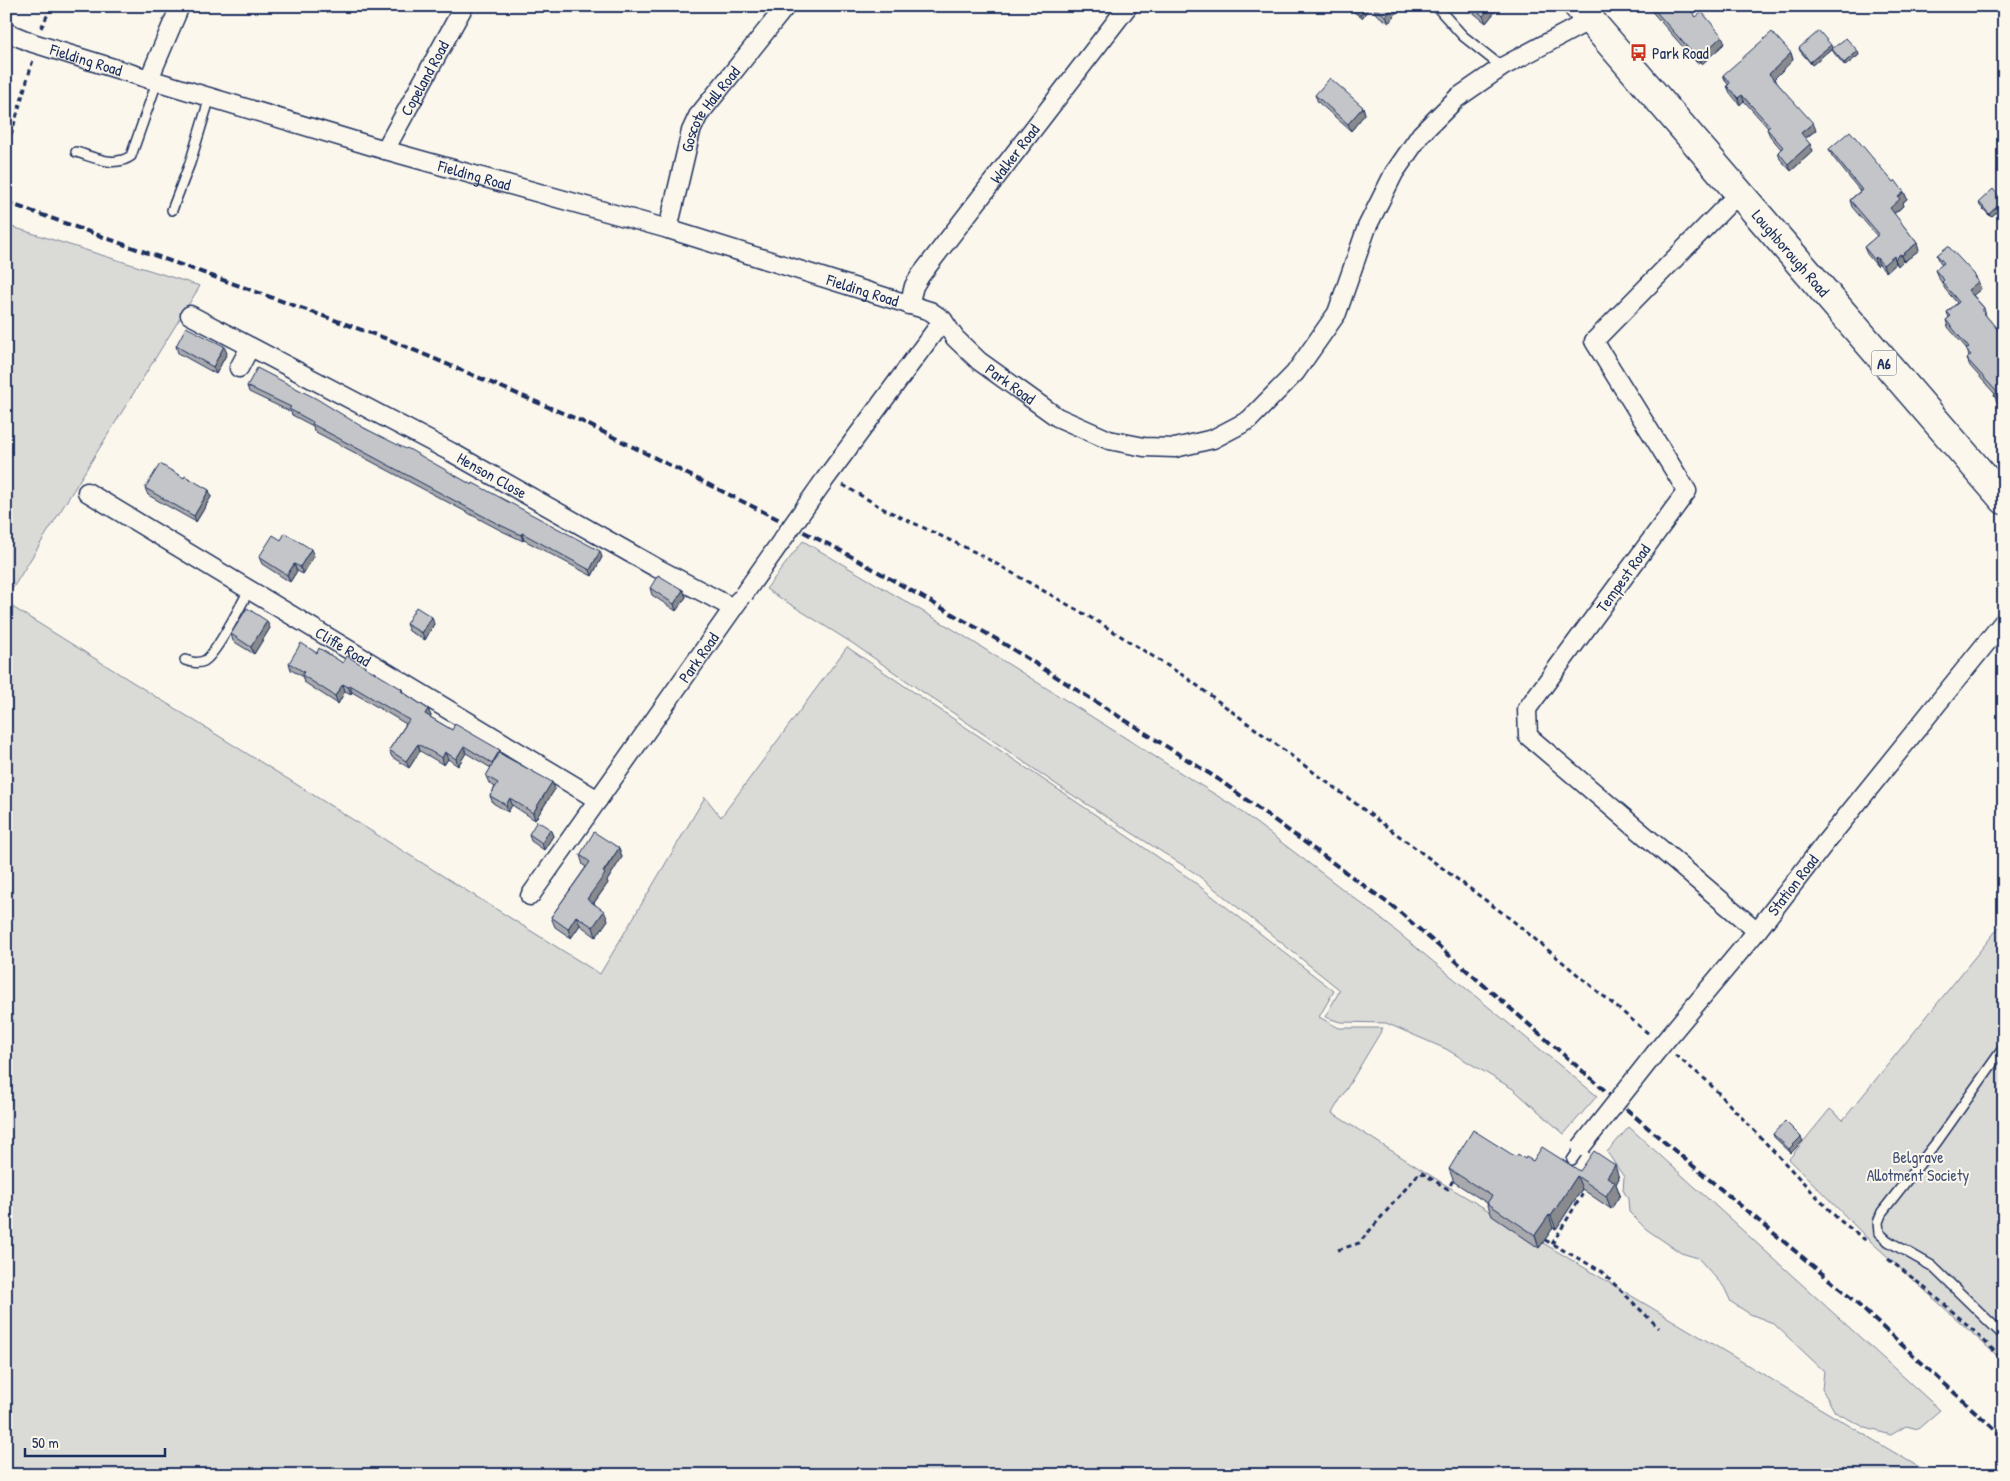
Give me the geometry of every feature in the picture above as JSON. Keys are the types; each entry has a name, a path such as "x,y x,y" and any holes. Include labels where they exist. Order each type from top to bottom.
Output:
{"highway":[{"name":"Loughborough Road","path":"1584,13 1738,194 2004,500"}],"street":[{"path":"153,80 180,6"},
{"name":"Copeland Road","path":"385,150 464,6"},
{"name":"Goscote Hall Road","path":"668,229 691,131 698,116 786,6"},
{"name":"Walker Road","path":"909,305 914,286 920,276 1128,6"},
{"name":"Park Road","path":"530,896 825,479 943,320 955,338 979,361 1057,417 1109,440 1144,446 1176,448 1213,439 1249,420 1295,373 1337,313 1368,228 1394,173 1421,134 1451,104 1502,67 1584,13"},
{"name":"Fielding Road","path":"6,32 33,43 385,150 668,229 930,311 943,320"},
{"name":"Tempest Road","path":"1738,194 1594,341 1687,492 1527,709 1528,736 1757,931"},
{"name":"Henson Close","path":"190,314 451,452 655,566 738,601"},
{"path":"239,368 250,346"},
{"name":"Cliffe Road","path":"87,492 598,800"},
{"name":"Station Road","path":"1576,1154 1659,1049 1757,931 1824,843 2004,621"}],"lane":[{"path":"1436,6 1463,36 1502,67"},
{"path":"76,152 114,163 124,161 132,156 153,80"},
{"path":"172,210 190,162 210,97"},
{"path":"185,660 195,663 206,661 249,590"},
{"path":"2004,1047 1936,1143 1882,1212 1878,1222 1879,1233 1888,1241 1932,1266 2004,1336"}],"path":[{"path":"6,152 33,62 33,43 52,6"},
{"path":"825,479 979,554 1100,623 1186,678 1512,920 1659,1049 1706,1080 1838,1219 1868,1243"},
{"path":"1338,1250 1359,1243 1420,1172 1448,1189 1457,1174"},
{"path":"1552,1244 1582,1195 1578,1192 1582,1186"},
{"path":"1545,1240 1601,1271 1659,1328"},
{"path":"1883,1254 1914,1278 1990,1346 2004,1361"}],"green space":[{"path":"6,225 200,286 6,599"},
{"path":"803,541 951,628 1235,807 1374,913 1597,1096 1564,1134 1513,1089 1446,1049 1386,1023 1340,1022 1325,1017 1340,990 1195,873 1063,789 852,643 766,589"},
{"path":"6,603 600,974 705,797 721,817 847,647 1189,878 1334,991 1319,1017 1339,1028 1383,1028 1332,1113 1444,1184 1932,1475 6,1475"},
{"name":"Belgrave Allotment Society","path":"2004,921 2004,1362 1868,1239 1789,1159 1830,1109 1843,1120"},
{"path":"1629,1127 1940,1410 1918,1429 1906,1426 1891,1435 1866,1428 1835,1412 1822,1389 1824,1371 1773,1323 1750,1314 1731,1302 1724,1287 1698,1258 1681,1253 1646,1229 1629,1212 1628,1199 1623,1190 1624,1177 1607,1152"}],"building":[{"path":"1349,6 1366,6 1360,15"},
{"path":"1374,6 1394,6 1386,16"},
{"path":"1471,6 1492,6 1483,16"},
{"path":"1651,6 1687,6 1696,17 1702,12 1722,36 1700,57 1697,54 1695,56"},
{"path":"1819,31 1831,45 1810,62 1799,48"},
{"path":"1772,32 1791,53 1769,74 1813,123 1801,133 1810,144 1788,164 1778,152 1783,147 1767,129 1770,126 1742,95 1738,98 1727,86 1730,83 1723,75"},
{"path":"1846,38 1858,51 1844,63 1832,49"},
{"path":"1330,78 1363,107 1348,124 1315,95"},
{"path":"1850,131 1893,182 1895,180 1904,192 1898,197 1900,199 1890,208 1917,243 1902,255 1900,254 1895,259 1894,256 1883,265 1876,257 1874,259 1864,247 1879,234 1850,200 1862,190 1829,149"},
{"path":"1993,189 2003,201 1989,214 1979,202"},
{"path":"1948,246 1975,275 1974,277 1978,282 1968,290 1984,308 1982,310 2004,337 2004,403 1994,395 1997,392 1967,359 1971,355 1966,350 1969,348 1946,320 1951,316 1947,312 1959,302 1942,282 1944,280 1935,270 1944,263 1937,255"},
{"path":"186,327 224,346 213,367 176,346"},
{"path":"257,368 317,399 364,428 407,448 472,485 473,483 600,551 590,570 522,533 521,535 498,524 312,424 313,422 289,409 291,407 247,386"},
{"path":"160,464 209,490 194,516 145,488"},
{"path":"285,533 311,549 300,567 294,564 287,575 259,557 273,535 281,540"},
{"path":"658,575 683,590 674,604 650,588"},
{"path":"416,607 432,617 422,633 406,624"},
{"path":"247,608 267,621 251,647 231,634"},
{"path":"301,643 317,653 319,648 343,663 347,656 402,689 401,691 428,709 425,714 452,730 455,724 500,750 492,763 464,746 456,759 445,752 442,758 418,744 406,761 389,750 409,720 350,685 348,687 343,684 335,696 302,675 304,672 289,663"},
{"path":"499,753 552,782 533,813 510,798 506,805 490,796 498,783 486,776"},
{"path":"537,821 550,829 542,843 529,834"},
{"path":"594,832 619,848 603,872 605,874 587,899 604,911 593,927 576,916 568,929 551,917 590,862 580,855"},
{"path":"1785,1121 1801,1137 1789,1149 1773,1134"},
{"path":"1473,1130 1516,1157 1518,1154 1525,1159 1526,1157 1533,1161 1542,1147 1580,1171 1594,1151 1615,1165 1607,1177 1615,1182 1606,1196 1577,1176 1551,1216 1549,1215 1535,1235 1487,1203 1492,1196 1449,1169"}],"railway":[{"path":"6,202 390,340 579,420 838,549 998,640 1218,779 1396,909 1662,1140 1843,1291 2004,1438"}],"place":[{"name":"Park Road","path":"1638,53"}]}
